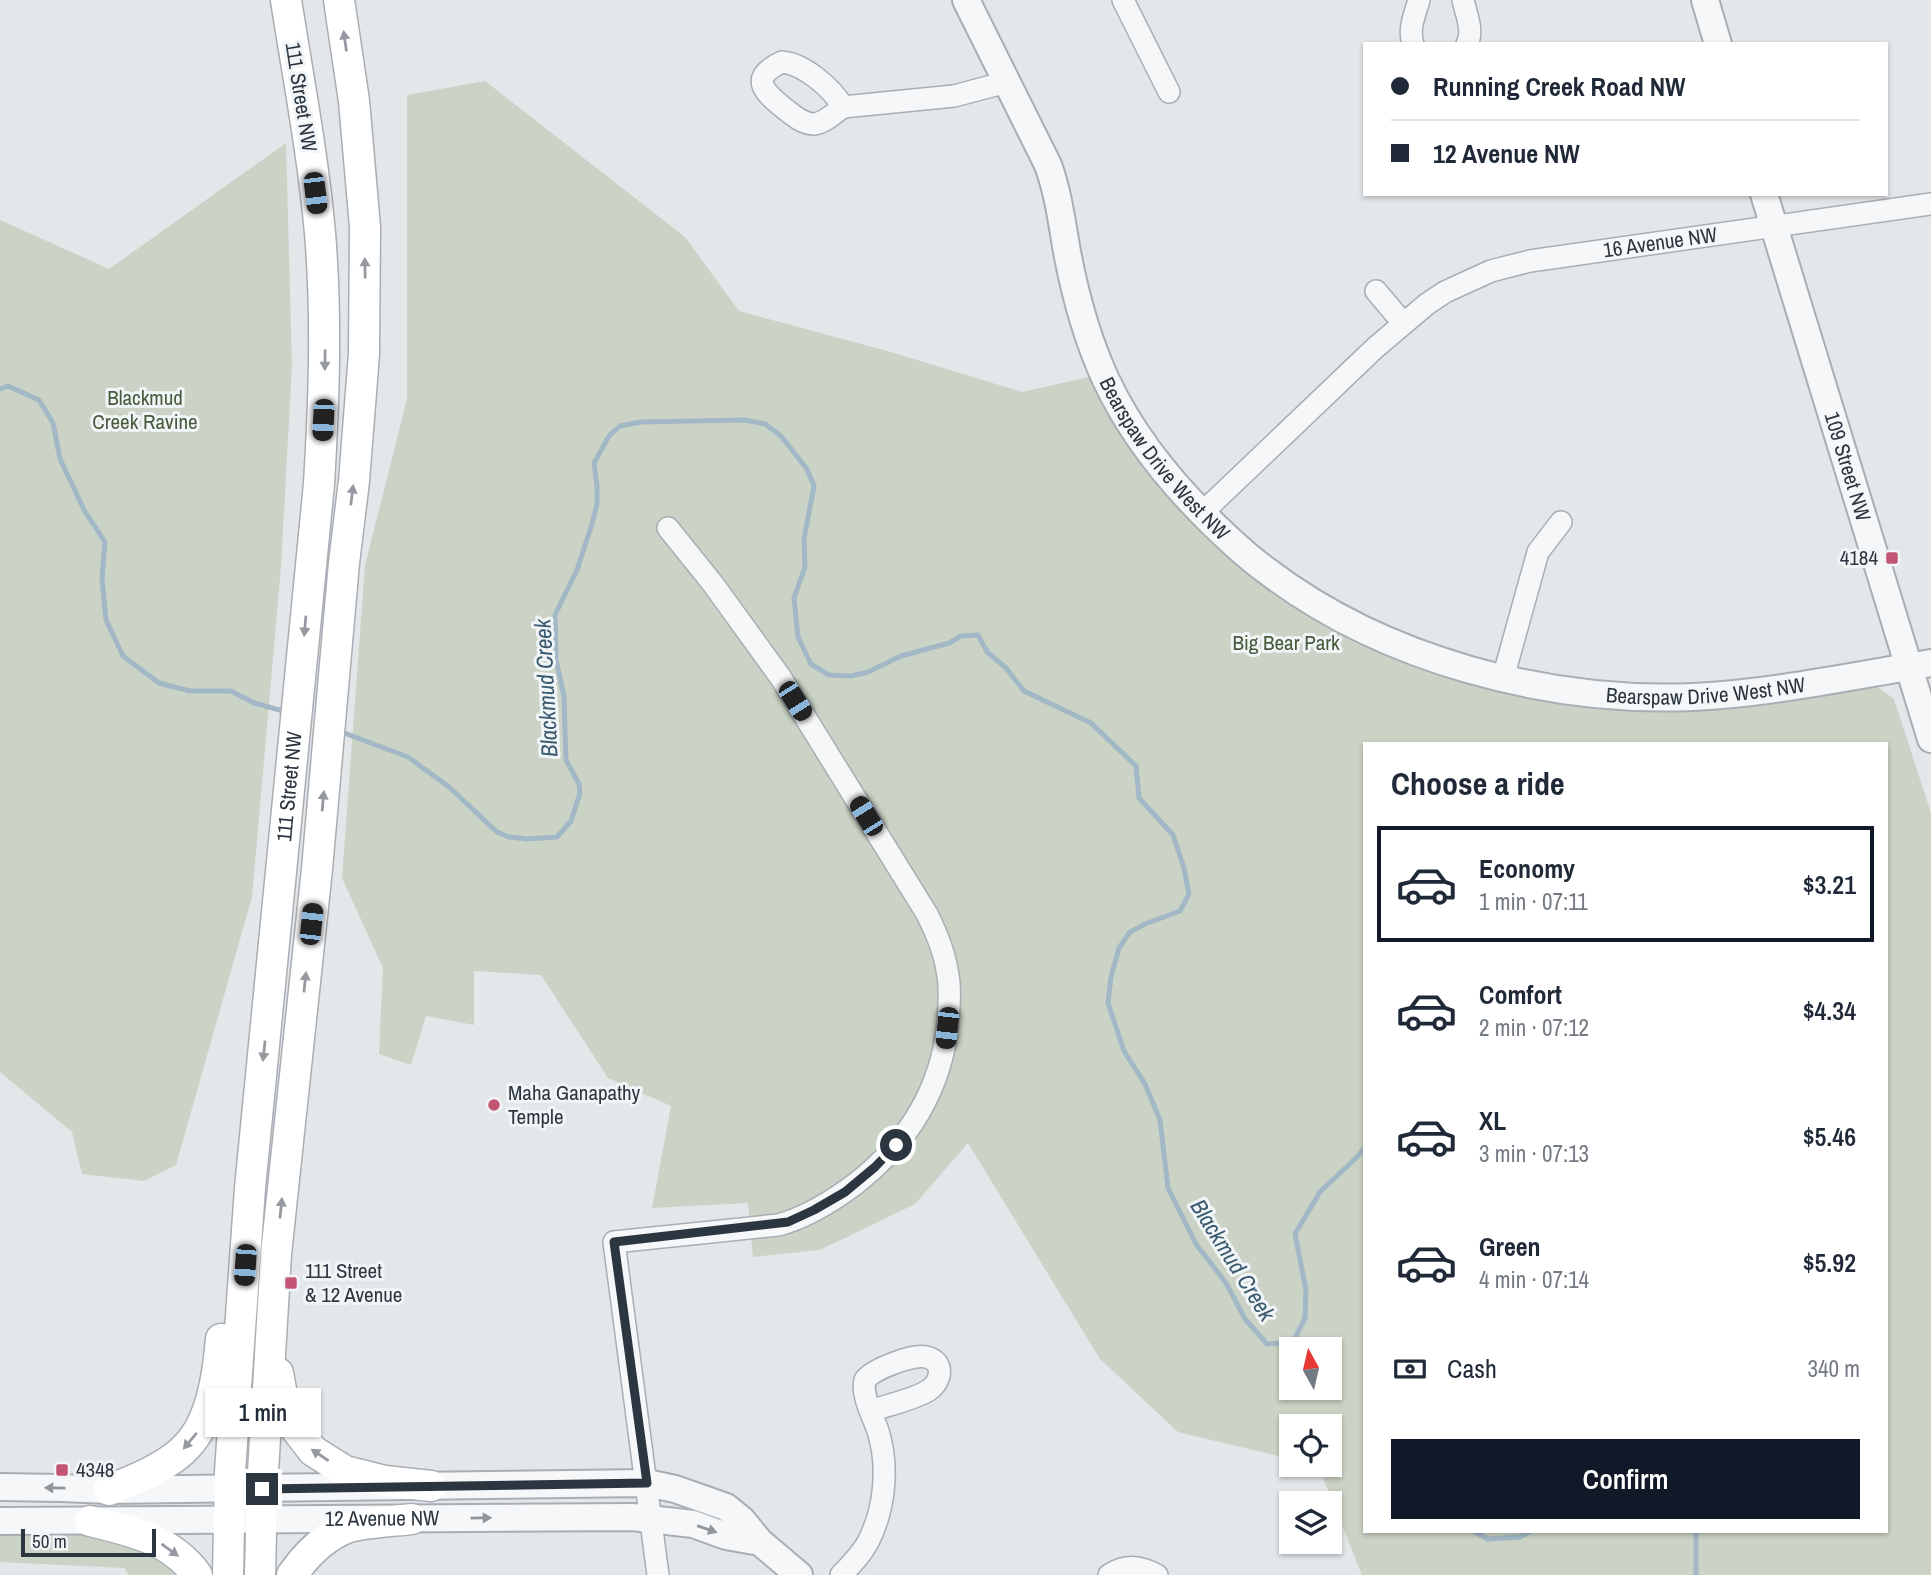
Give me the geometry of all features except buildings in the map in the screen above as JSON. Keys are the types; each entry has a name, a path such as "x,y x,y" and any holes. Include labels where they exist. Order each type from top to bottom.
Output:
{"main road":[{"name":"111 Street NW","path":"228,1575 230,1489 250,1188 312,558 323,420 325,355 320,231 286,0"},
{"name":"111 Street NW","path":"260,1575 262,1489 276,1254 317,869 364,354 365,227 354,101 339,0"},
{"path":"109,1490 154,1471 188,1446 203,1423 218,1370 230,1253 250,1188"},
{"path":"272,1336 283,1400 296,1429 313,1451 345,1471 385,1481 431,1486"},
{"path":"292,1575 303,1558 319,1544 347,1527 412,1519"},
{"path":"90,1521 160,1542 186,1562 197,1575"}],"street":[{"name":"Bearspaw Drive West NW","path":"966,0 1055,183 1079,305 1105,377 1142,442 1182,493 1243,552 1269,573 1338,616 1416,652 1503,678 1548,688 1602,694 1690,697 1772,690 1920,665"},
{"path":"1123,0 1169,92"},
{"path":"1412,42 1410,37 1412,24 1419,0"},
{"path":"1463,0 1470,29 1467,42"},
{"path":"1705,0 1717,42"},
{"path":"842,107 954,96 1007,82"},
{"name":"109 Street NW","path":"1765,196 1920,665 1931,739"},
{"name":"16 Avenue NW","path":"1202,513 1403,323 1445,292 1491,271 1530,261 1931,204"},
{"path":"1376,291 1403,323"},
{"path":"1503,678 1538,552 1561,522"},
{"path":"658,1575 614,1242 778,1225 814,1210 845,1192 896,1145 929,1097 943,1056 949,1012 948,970 927,914 781,678 713,584 668,528"},
{"path":"841,1575 868,1542 880,1506 883,1459 871,1411"},
{"name":"12 Avenue NW","path":"0,1488 109,1490 431,1486 649,1501 693,1524 726,1536 760,1542"},
{"name":"12 Avenue NW","path":"0,1521 609,1517 675,1489 726,1507 760,1542 799,1575"},
{"path":"1109,1575 1117,1570 1134,1567 1157,1575"}],"green space":[{"name":"Big Bear Park","path":"485,81 685,237 739,311 891,352 1022,392 1089,377 1108,415 1155,483 1212,544 1263,584 1423,668 1484,688 1564,704 1640,711 1725,708 1875,685 1894,699 1931,813 1931,1575 1362,1575 1342,1525 1342,1491 1328,1491 1323,1477 1342,1477 1342,1414 1279,1414 1279,1456 1178,1432 1100,1359 968,1143 915,1204 820,1250 753,1257 748,1203 652,1208 671,1106 608,1078 541,975 474,971 474,1025 426,1016 411,1065 379,1054 383,968 342,878 365,565 407,399 407,95"},
{"name":"Blackmud Creek Ravine","path":"286,143 292,366 281,567 252,897 176,1165 144,1181 82,1174 72,1132 0,1072 0,220 109,269"},
{"path":"62,1532 151,1546 186,1575 129,1575 124,1568 0,1562 0,1533"}],"waterway":[{"name":"Blackmud Creek","path":"0,389 8,386 39,400 53,423 60,459 84,510 105,542 102,579 106,620 123,656 159,683 190,691 231,691 254,703 287,712"},
{"name":"Blackmud Creek","path":"339,731 408,757 449,787 497,832 509,837 527,839 557,837 571,821 580,793 579,784 566,760 564,696 556,660 555,615 577,570 592,524 597,504 594,463 609,436 620,426 641,422 745,420 765,424 781,436 807,469 814,486 804,539 805,567 794,598 798,637 811,664 829,675 851,676 868,672 901,656 949,643 961,636 978,635 987,652 1006,668 1024,691 1091,723 1136,766 1139,798 1173,835 1189,894 1180,911 1130,932 1119,948 1111,977 1108,1003 1124,1051 1145,1084 1160,1120 1168,1188 1196,1244 1226,1283 1245,1319 1267,1344 1293,1342 1305,1318 1306,1290 1295,1234 1320,1192 1363,1150"},
{"name":"Blackmud Creek","path":"1477,1533 1488,1539 1520,1537 1527,1533"},
{"name":"Blackmud Creek","path":"1696,1533 1696,1575"}],"place":[{"name":"4184","path":"1892,558"},
{"name":"Maha Ganapathy Temple","path":"494,1105"},
{"name":"111 Street & 12 Avenue","path":"291,1283"},
{"name":"4348","path":"62,1470"}],"route":[{"path":"262,1489 647,1483 614,1242 788,1222 845,1192 896,1145"}]}
